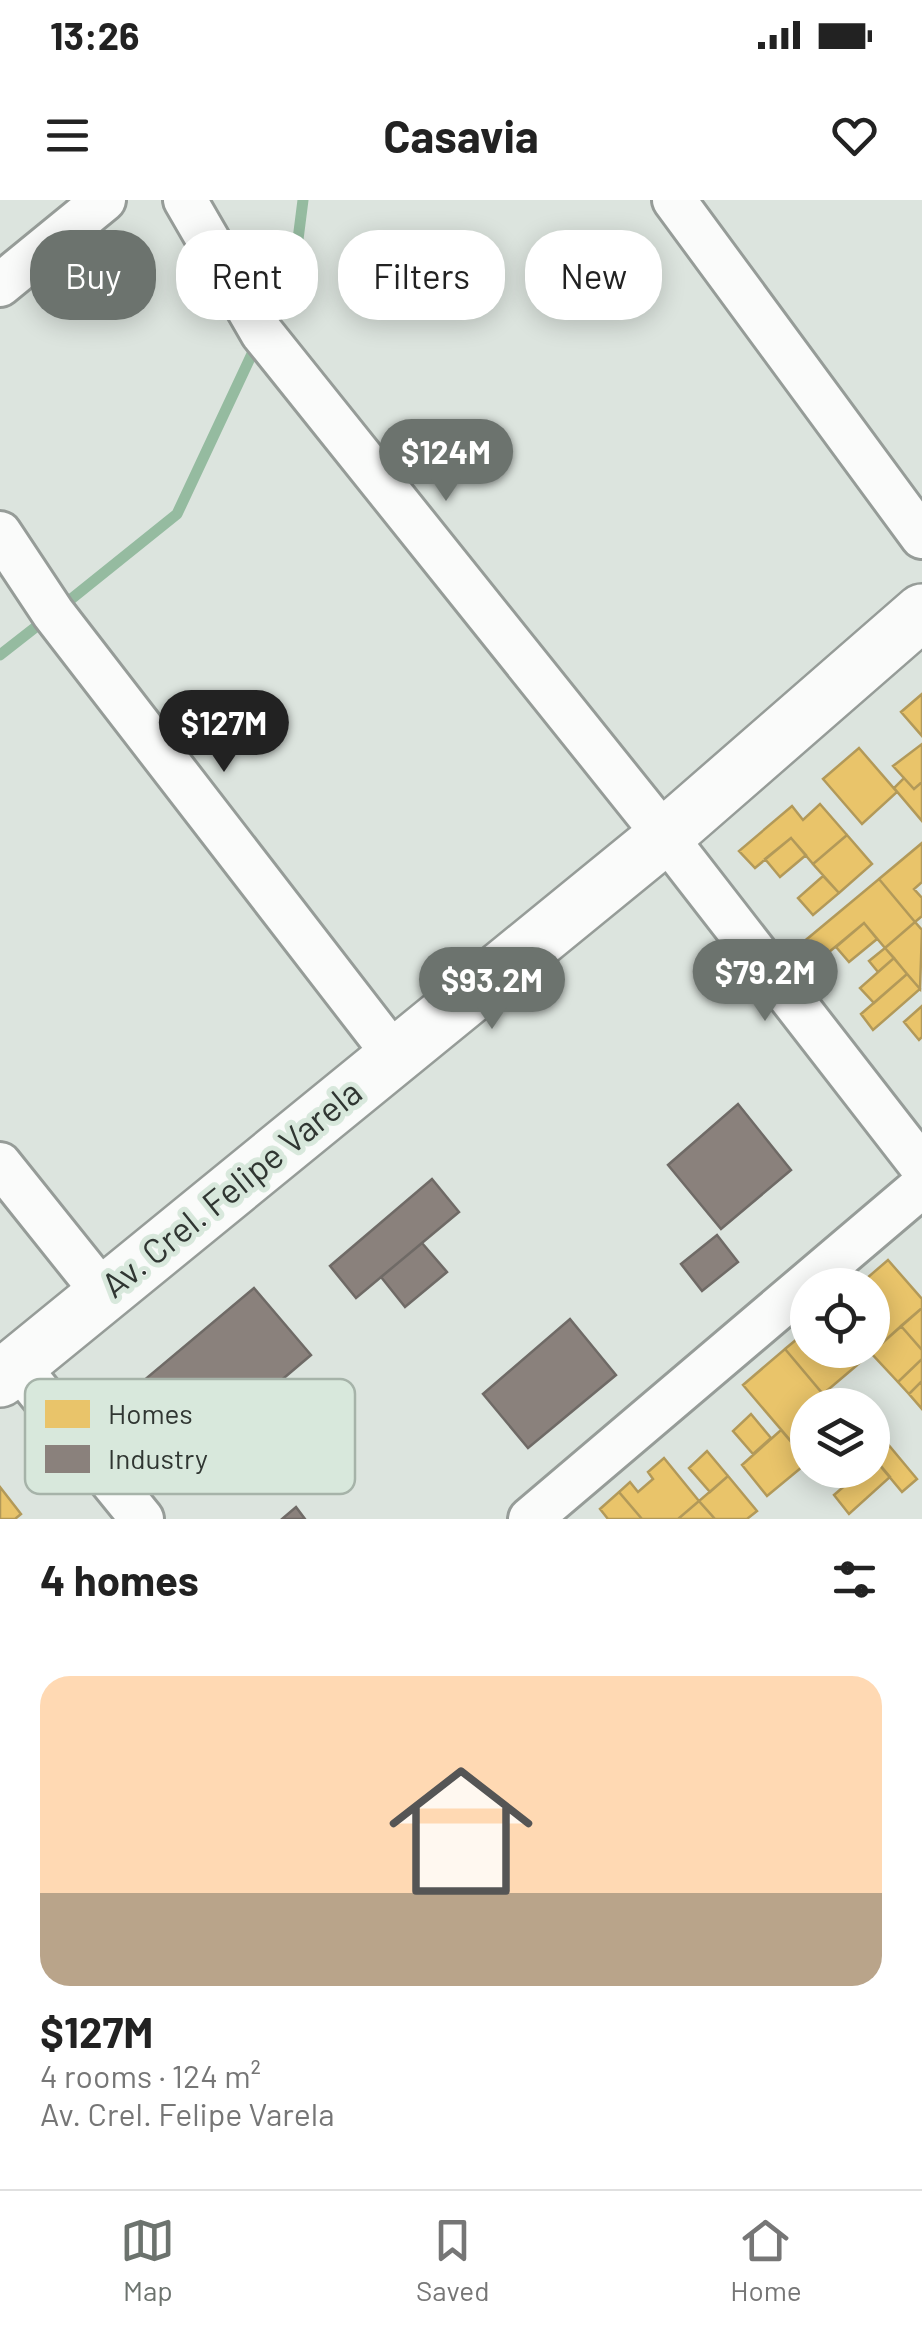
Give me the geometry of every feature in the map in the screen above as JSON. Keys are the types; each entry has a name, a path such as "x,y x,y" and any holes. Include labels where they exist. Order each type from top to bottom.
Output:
{"main road":[{"name":"Av. Crel. Felipe Varela","path":"8,1372 665,836 922,612"}],"street":[{"path":"0,285 104,200"},
{"path":"185,200 262,333 665,836 922,1167"},
{"path":"674,200 922,537"},
{"path":"0,533 54,614 395,1056"},
{"path":"0,1164 104,1294"},
{"path":"530,1519 922,1186"},
{"path":"8,1372 25,1391"},
{"path":"119,1494 142,1519"}],"building: Homes":[{"path":"922,694 922,736 901,712"},
{"path":"922,744 922,782 914,789 893,766"},
{"path":"859,748 897,792 862,824 823,779"},
{"path":"904,778 914,789 922,782 922,821 894,788"},
{"path":"820,804 847,835 813,864 791,838 755,868 739,851 792,806 803,820"},
{"path":"847,835 872,864 839,893 813,864"},
{"path":"791,838 806,855 780,877 765,859"},
{"path":"922,843 922,882 914,889 922,898 922,916 915,922 879,879"},
{"path":"823,876 839,893 813,915 798,898"},
{"path":"879,879 915,922 885,948 864,923 817,962 801,944"},
{"path":"915,922 922,930 920,989 885,948"},
{"path":"864,923 877,939 849,962 836,947"},
{"path":"885,948 894,958 878,972 869,961"},
{"path":"894,958 907,974 874,1003 860,988"},
{"path":"907,974 920,989 873,1030 861,1014"},
{"path":"922,1006 922,1037 919,1040 904,1022"},
{"path":"888,1260 922,1299 922,1308 890,1336 890,1268 879,1268"},
{"path":"922,1308 922,1350 901,1326"},
{"path":"901,1326 922,1350 922,1359 898,1382 885,1368 890,1368 890,1336"},
{"path":"785,1349 790,1355 790,1368 801,1368 818,1388 790,1388 790,1440 743,1385"},
{"path":"922,1359 922,1381 909,1394 898,1382"},
{"path":"801,1368 854,1368 830,1388 818,1388"},
{"path":"922,1381 922,1409 909,1394"},
{"path":"751,1414 771,1438 753,1454 733,1431"},
{"path":"781,1430 790,1441 790,1477 767,1496 742,1465"},
{"path":"890,1447 917,1479 902,1492 890,1478"},
{"path":"707,1451 728,1476 710,1492 689,1468"},
{"path":"664,1458 699,1501 678,1519 642,1519 619,1492 630,1482 638,1492 653,1479 648,1472"},
{"path":"728,1476 757,1511 747,1519 715,1519 699,1501"},
{"path":"0,1487 21,1514 15,1519 0,1519"},
{"path":"842,1488 878,1488 849,1514 834,1495"},
{"path":"619,1492 642,1519 608,1519 600,1509"},
{"path":"699,1501 715,1519 678,1519"}],"building: Industry":[{"path":"738,1104 791,1170 721,1229 668,1165"},
{"path":"432,1179 459,1212 356,1298 330,1266"},
{"path":"717,1235 738,1262 702,1291 681,1264"},
{"path":"422,1243 447,1272 405,1307 381,1277"},
{"path":"254,1288 311,1355 283,1379 145,1379"},
{"path":"570,1319 616,1375 528,1448 483,1394"},
{"path":"296,1507 305,1519 282,1519"}],"waterway":[{"path":"299,230 303,200"},
{"path":"60,608 177,514 258,341"},
{"path":"0,655 46,619"}]}
